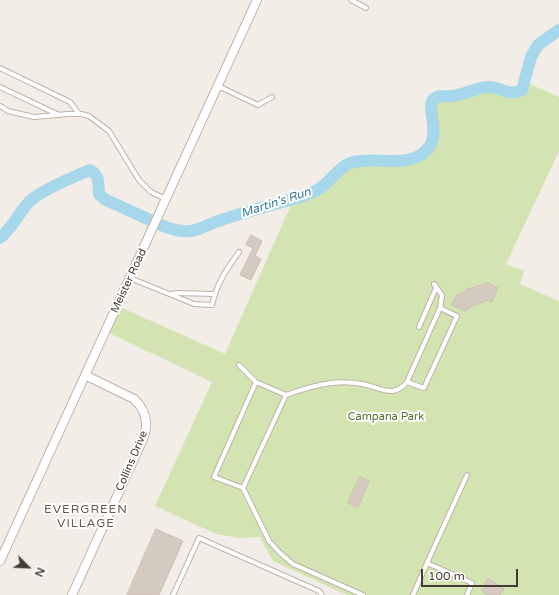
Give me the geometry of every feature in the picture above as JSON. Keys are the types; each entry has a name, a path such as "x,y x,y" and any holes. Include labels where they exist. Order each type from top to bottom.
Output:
{"street":[{"name":"Meister Road","path":"0,561 257,0"},
{"name":"Collins Drive","path":"72,595 143,439 146,425 144,414 134,399 85,375"}],"lane":[{"path":"351,0 366,8"},
{"path":"0,68 70,102 79,114"},
{"path":"218,86 258,105 272,97"},
{"path":"0,87 60,115"},
{"path":"0,106 8,110 34,117 79,114 90,116 109,131 140,180 151,192 166,199"},
{"path":"130,278 194,304 212,305 223,275 239,252"},
{"path":"243,488 286,395 306,387 336,382 363,384 392,391 404,386 408,382 440,308 442,295 435,286 418,327"},
{"path":"171,295 178,293 215,294"},
{"path":"408,382 424,388 457,316 440,308"},
{"path":"239,365 256,382 286,395"},
{"path":"256,382 214,477 243,488 269,541 293,564 363,595"},
{"path":"413,595 466,475"},
{"path":"173,595 199,538 318,591 322,595"},
{"path":"427,563 472,583 466,595"}],"green space":[{"name":"Campana Park","path":"525,82 559,97 559,151 506,264 524,271 520,284 559,301 559,595 347,595 273,561 260,537 239,538 216,534 155,506 212,382 109,333 120,307 225,354 294,198 317,190 343,167 353,163 401,161 418,156 426,150 431,143 433,127 431,106 437,97 456,95 487,87 508,92 516,92 522,90"}],"building":[{"path":"251,235 262,241 255,256 261,259 251,280 240,275 253,248 246,245"},
{"path":"488,283 498,288 492,302 488,300 468,308 466,311 451,305 457,295 466,290"},
{"path":"360,477 369,481 358,507 348,503"},
{"path":"156,529 183,541 159,595 127,595"},
{"path":"488,579 504,589 500,595 488,595 482,591"}],"waterway":[{"name":"Martin's Run","path":"161,225 179,231 196,230 228,218 294,199 317,190 326,184 341,168 350,163 366,160 401,161 417,157 427,150 432,141 434,132 431,107 432,101 439,96 456,95 487,87 508,92 522,90 531,57 538,45 559,30"},
{"name":"Martin's Run","path":"0,238 34,197 58,184 90,170 97,177 99,194 104,199 152,221"}],"district":[{"name":"EVERGREEN VILLAGE","path":"86,517"}]}
